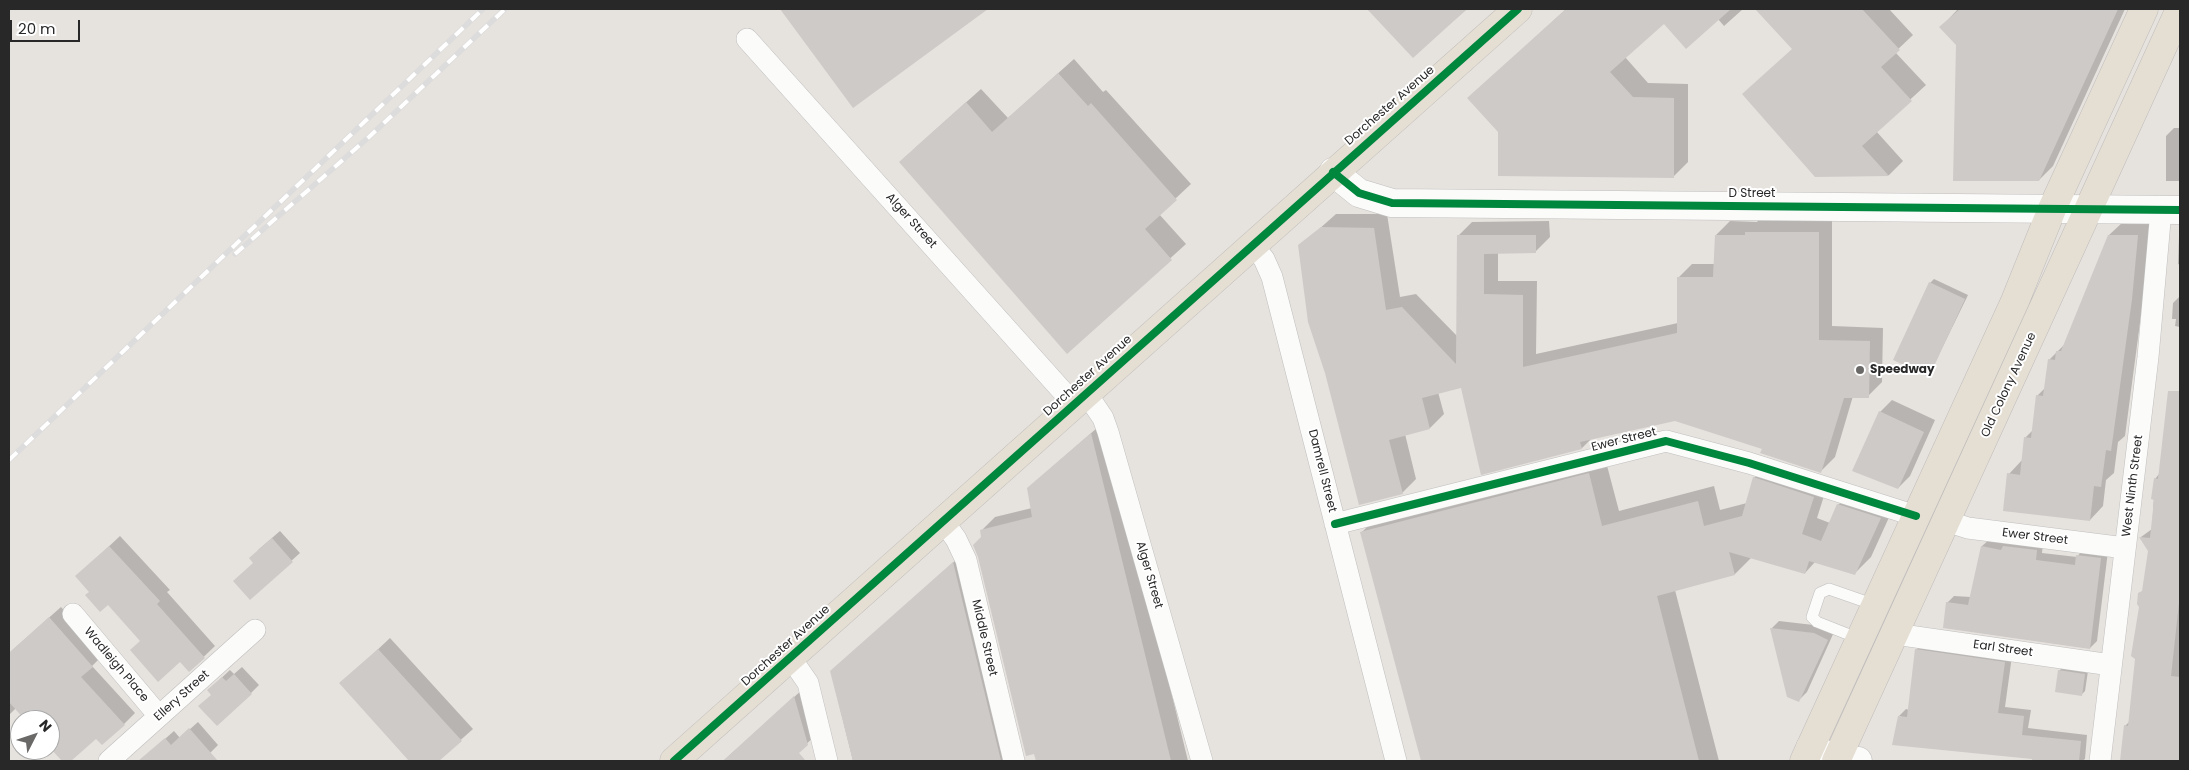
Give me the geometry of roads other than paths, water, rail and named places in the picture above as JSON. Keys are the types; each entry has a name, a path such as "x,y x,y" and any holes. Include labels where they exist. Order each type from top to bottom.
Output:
{"main road":[{"name":"Dorchester Avenue","path":"674,761 1518,9"},
{"path":"1844,760 1807,755 2015,301 2052,209 2144,9"},
{"name":"Old Colony Avenue","path":"1844,760 1895,634 2090,210 2180,9"},
{"name":"D Street","path":"1333,172 1359,193 1392,203 2170,210"}],"street":[{"name":"Alger Street","path":"747,39 1080,398 1103,418 1202,761"},
{"name":"West Ninth Street","path":"2100,761 2148,357 2170,210"},
{"name":"Damrell Street","path":"1252,245 1267,264 1272,277 1396,761"},
{"name":"Ewer Street","path":"1335,524 1666,441 1749,463 1916,516"},
{"name":"Middle Street","path":"943,521 956,539 966,560 1014,761"},
{"name":"Ewer Street","path":"1946,521 1968,528 2125,548"},
{"name":"Wadleigh Place","path":"73,614 159,716"},
{"name":"Ellery Street","path":"109,761 255,630"},
{"name":"Earl Street","path":"1895,634 2111,665"},
{"path":"790,658 808,683 821,759"}],"lane":[{"path":"1860,639 1817,622 1812,617 1820,593 1829,589 1875,605"}],"railway":[{"path":"9,460 483,9"},
{"path":"235,254 369,137 505,9"}],"place":[{"name":"Speedway","path":"1860,370"}]}
